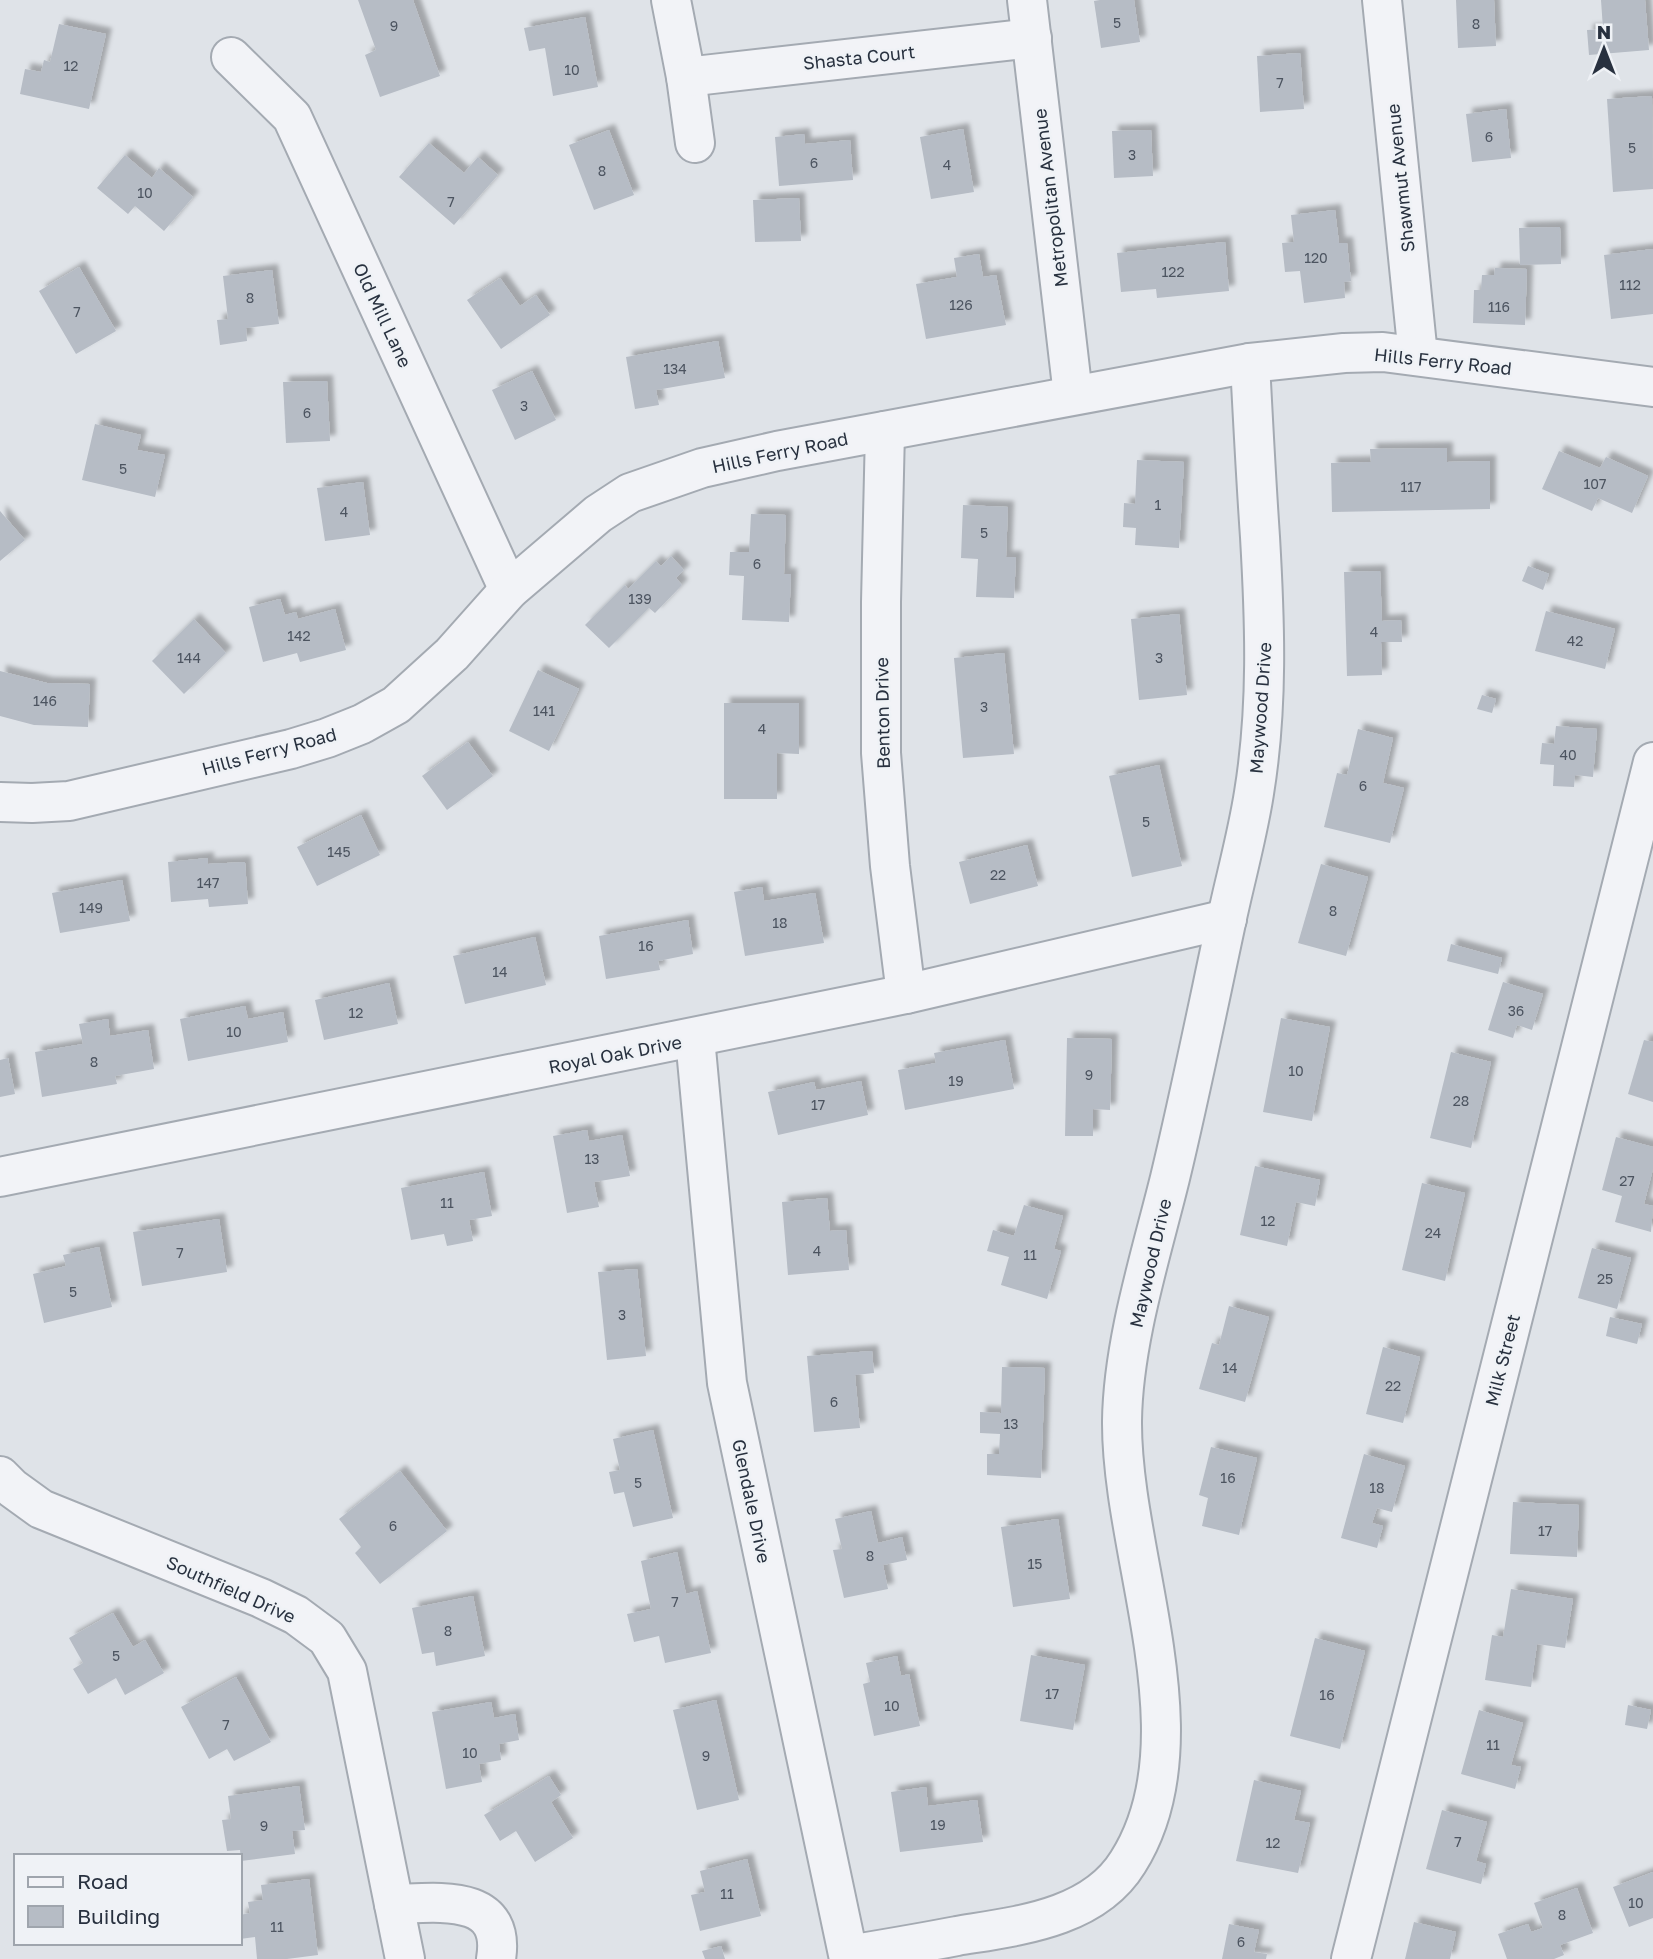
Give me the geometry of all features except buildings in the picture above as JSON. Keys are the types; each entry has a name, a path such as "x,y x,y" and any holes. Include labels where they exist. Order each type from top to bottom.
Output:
{"street":[{"path":"671,0 695,143"},
{"name":"Metropolitan Avenue","path":"1027,0 1073,395"},
{"name":"Shawmut Avenue","path":"1382,0 1418,356"},
{"name":"Shasta Court","path":"686,77 1032,37"},
{"name":"Old Mill Lane","path":"231,57 292,117 509,590"},
{"name":"Hills Ferry Road","path":"0,802 69,801 291,749 339,733 396,705 452,654 509,590 598,514 630,493 702,468 777,451 1250,363 1344,353 1383,352 1653,387"},
{"name":"Maywood Drive","path":"849,1957 995,1930 1068,1911 1101,1893 1127,1865 1144,1832 1154,1796 1160,1759 1158,1683 1124,1459 1122,1420 1125,1382 1147,1270 1183,1122 1254,794 1264,705 1266,642 1250,363"},
{"name":"Benton Drive","path":"885,431 881,753 890,866 906,994"},
{"name":"Milk Street","path":"1351,1959 1653,762"},
{"name":"Royal Oak Drive","path":"0,1177 906,994 1227,919"},
{"name":"Glendale Drive","path":"695,1038 727,1383 849,1957"},
{"name":"Southfield Drive","path":"0,1476 41,1509 261,1598 296,1615 327,1638 347,1671 405,1959"},
{"path":"394,1904 448,1902 477,1910 488,1920 495,1933 498,1948 496,1959"}]}
